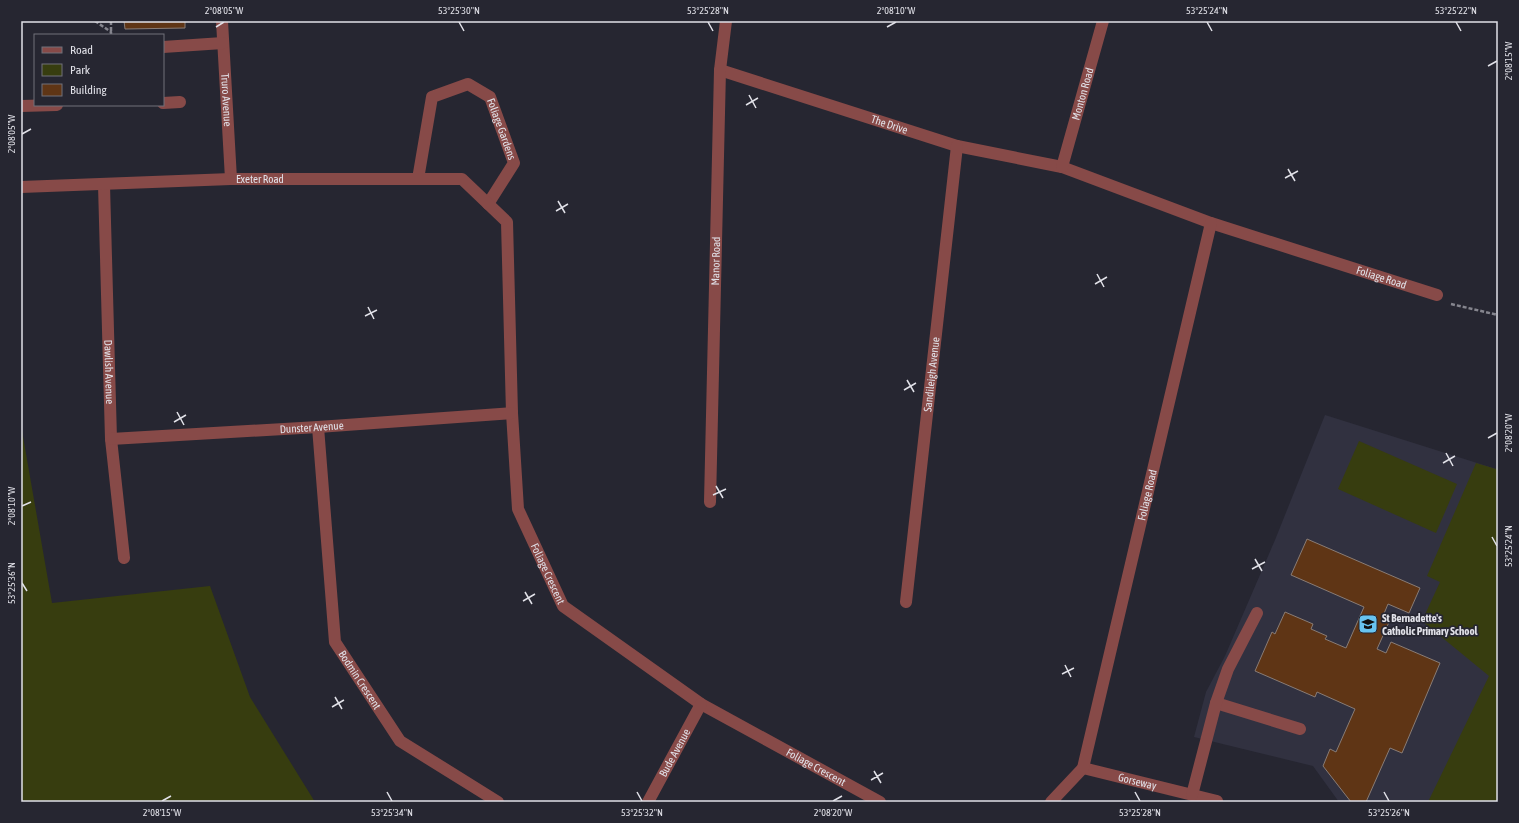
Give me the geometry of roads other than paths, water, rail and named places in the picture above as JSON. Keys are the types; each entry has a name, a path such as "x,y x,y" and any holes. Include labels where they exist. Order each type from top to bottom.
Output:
{"street":[{"name":"Truro Avenue","path":"222,21 231,179"},
{"name":"Manor Road","path":"710,502 720,70 726,21"},
{"name":"Monton Road","path":"1062,167 1103,21"},
{"path":"164,47 223,43"},
{"name":"The Drive","path":"720,70 957,146 1062,167"},
{"name":"Foliage Gardens","path":"418,179 432,97 468,84 490,97 514,163 488,204"},
{"path":"164,103 180,102"},
{"path":"21,106 34,106"},
{"name":"Sandileigh Avenue","path":"906,602 957,146"},
{"name":"Foliage Road","path":"1062,167 1211,223 1437,295"},
{"name":"Exeter Road","path":"21,187 231,179 462,179 488,204"},
{"name":"Dawlish Avenue","path":"104,185 111,439 124,558"},
{"name":"Foliage Crescent","path":"488,204 507,222 512,413 518,509 563,606 701,704 880,802"},
{"name":"Foliage Road","path":"1083,768 1211,223"},
{"name":"Dunster Avenue","path":"111,439 318,427 512,413"},
{"name":"Bodmin Crescent","path":"318,427 335,642 400,741 498,802"},
{"path":"1192,795 1216,703 1228,669 1257,613"},
{"path":"1216,703 1300,729"},
{"name":"Bude Avenue","path":"648,802 701,704"},
{"path":"1051,802 1083,768"},
{"name":"Gorseway","path":"1083,768 1217,801"}],"place":[{"name":"St Bernadette's Catholic Primary School","path":"1368,624"}]}
